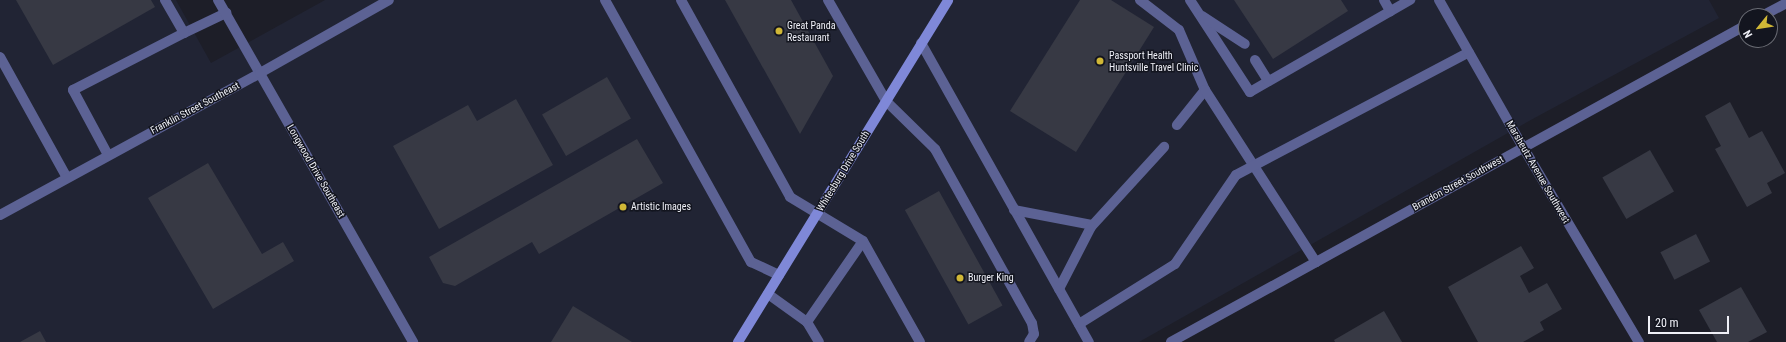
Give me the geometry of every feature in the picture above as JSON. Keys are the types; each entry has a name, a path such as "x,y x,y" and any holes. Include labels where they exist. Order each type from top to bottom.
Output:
{"main road":[{"name":"Whitesburg Drive South","path":"738,342 948,0"}],"street":[{"path":"165,0 184,33"},
{"name":"Longwood Drive Southeast","path":"218,0 414,342"},
{"name":"Franklin Street Southeast","path":"0,215 260,73 389,0"},
{"path":"605,0 751,262 779,275"},
{"path":"681,0 790,197 863,241 920,342"},
{"path":"828,0 886,101 935,149 1032,323 1034,334 1029,342"},
{"path":"1140,0 1179,30 1205,90 1316,262"},
{"path":"1190,0 1250,92 1410,0"},
{"path":"1384,0 1390,11"},
{"name":"Marsheutz Avenue Southwest","path":"1439,0 1523,147 1639,342"},
{"path":"1777,8 1786,3"},
{"path":"108,155 73,90 226,13"},
{"path":"1199,14 1245,44"},
{"name":"Brandon Street Southwest","path":"1171,342 1738,29"},
{"path":"921,43 1089,342"},
{"path":"1078,324 1175,264 1236,175 1469,52"},
{"path":"0,57 67,178"},
{"path":"1255,60 1268,82"},
{"path":"1177,125 1205,90"},
{"path":"1059,289 1090,228 1164,147"},
{"path":"1014,210 1092,225 1090,228"},
{"path":"807,322 863,241"},
{"path":"768,294 807,322 819,342"}],"shaded area":[{"path":"0,0 176,0 211,63 325,0 1709,0 1719,18 1529,121 1139,342 0,342"}],"building":[{"path":"16,0 151,0 155,7 53,65"},
{"path":"725,0 791,0 833,76 800,134"},
{"path":"1080,0 1111,0 1154,27 1076,152 1010,111"},
{"path":"1234,0 1341,0 1348,11 1273,59"},
{"path":"607,77 631,119 566,156 542,114"},
{"path":"516,99 553,165 439,229 393,146 468,105 477,121"},
{"path":"1730,102 1749,138 1762,131 1785,173 1767,183 1772,193 1747,207 1715,149 1721,146 1705,116"},
{"path":"637,139 663,183 539,254 532,242 455,286 443,283 429,257"},
{"path":"1650,150 1674,192 1626,219 1602,178"},
{"path":"208,163 262,254 283,242 294,261 213,309 148,198"},
{"path":"939,191 1003,306 968,324 905,210"},
{"path":"1696,234 1710,262 1674,280 1660,252"},
{"path":"1521,246 1534,268 1520,276 1529,293 1547,283 1562,309 1540,322 1544,330 1523,342 1478,342 1448,287"},
{"path":"1741,287 1767,332 1748,342 1717,342 1699,310"},
{"path":"573,306 632,342 551,342"},
{"path":"1384,311 1402,342 1335,342 1334,340"},
{"path":"40,331 46,342 20,342"}],"place":[{"name":"Great Panda Restaurant","path":"779,31"},
{"name":"Passport Health Huntsville Travel Clinic","path":"1100,61"},
{"name":"Artistic Images","path":"623,207"},
{"name":"Burger King","path":"960,278"}]}
